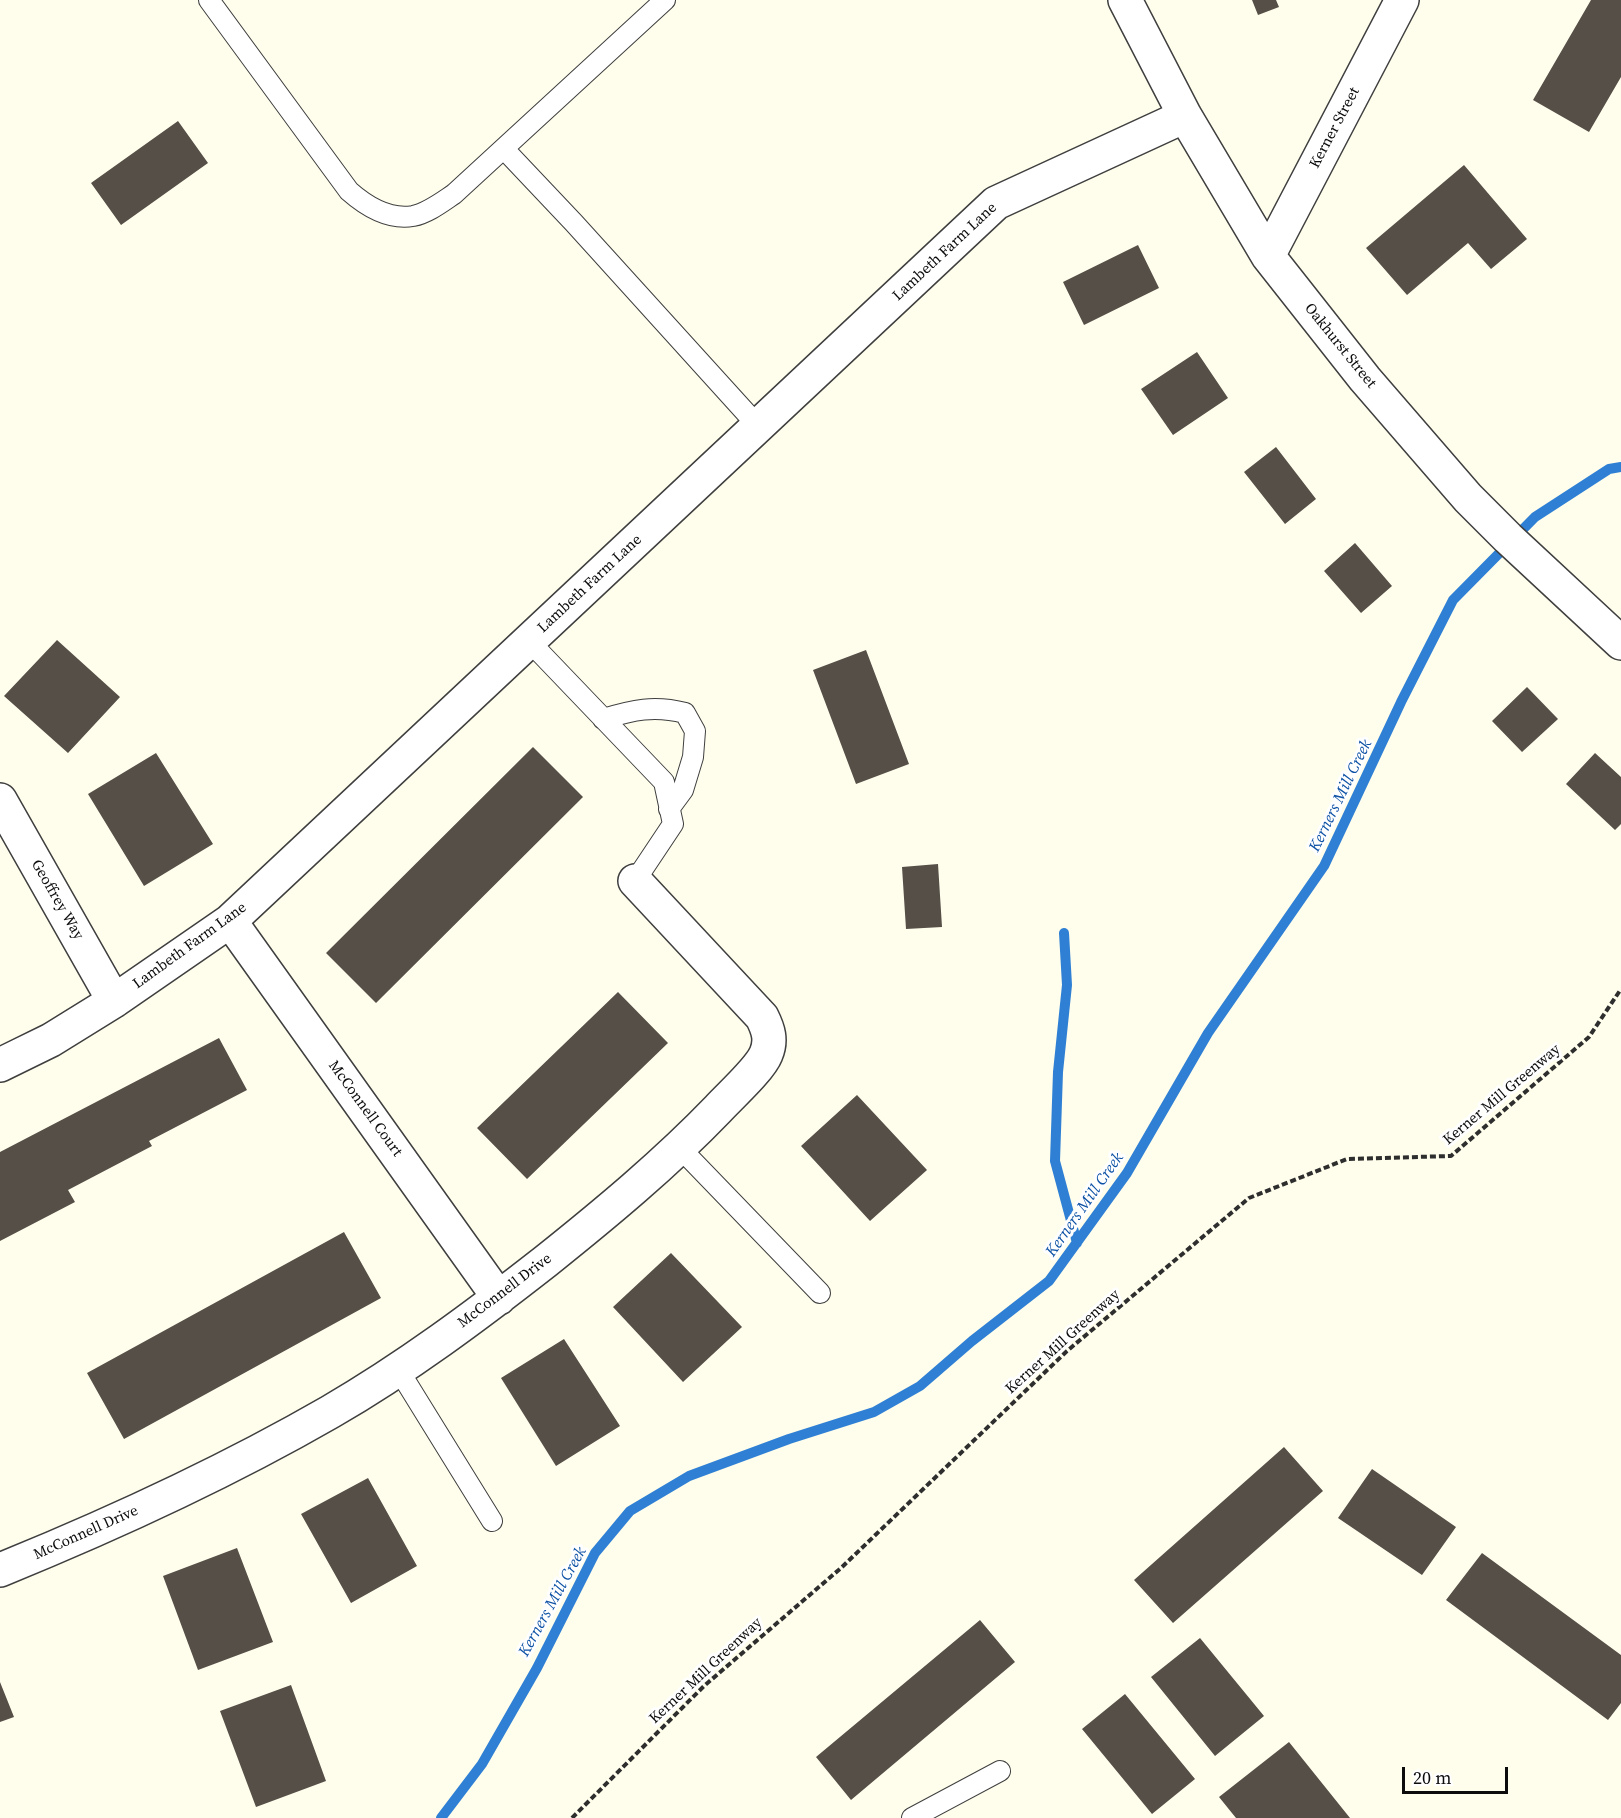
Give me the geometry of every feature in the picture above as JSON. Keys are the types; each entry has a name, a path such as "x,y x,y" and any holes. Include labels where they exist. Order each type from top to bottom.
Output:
{"street":[{"name":"Oakhurst Street","path":"1125,0 1185,116 1268,256 1365,379 1468,498 1621,643"},
{"name":"Kerner Street","path":"1268,256 1402,0"},
{"name":"Lambeth Farm Lane","path":"0,1065 51,1040 114,1001 230,921 996,203 1185,116"},
{"name":"Geoffrey Way","path":"0,800 114,1001"},
{"name":"McConnell Drive","path":"0,1570 63,1545 223,1470 332,1411 398,1369 499,1298 584,1230 680,1148 747,1078 766,1055 770,1040 762,1017 635,881"},
{"name":"McConnell Court","path":"230,921 499,1298"}],"lane":[{"path":"209,0 349,191 372,209 412,216 428,210 454,194 665,0"},
{"path":"504,148 758,426"},
{"path":"529,641 664,782 673,824 635,881"},
{"path":"603,719 638,709 667,708 685,713 695,731 693,757 683,790 669,808"},
{"path":"680,1148 820,1293"},
{"path":"398,1369 492,1521"},
{"path":"912,1818 1000,1771"}],"path":[{"name":"Kerner Mill Greenway","path":"572,1818 704,1686 841,1568 1067,1351 1249,1198 1347,1159 1451,1156 1589,1038 1621,989"}],"building":[{"path":"1252,0 1276,0 1279,7 1258,15"},
{"path":"1591,0 1621,0 1621,77 1589,132 1533,100"},
{"path":"178,121 208,163 121,225 91,183"},
{"path":"1464,165 1527,239 1491,269 1468,243 1407,295 1366,248"},
{"path":"1138,245 1159,288 1084,325 1063,282"},
{"path":"1197,352 1228,398 1173,435 1141,389"},
{"path":"1276,447 1316,499 1285,524 1244,472"},
{"path":"1355,543 1392,586 1361,613 1324,571"},
{"path":"57,640 120,697 68,753 4,696"},
{"path":"866,650 909,764 856,784 813,670"},
{"path":"1527,687 1558,719 1522,752 1492,721"},
{"path":"533,747 583,797 376,1003 326,953"},
{"path":"156,753 213,844 144,886 88,794"},
{"path":"1595,753 1621,777 1621,824 1615,830 1566,784"},
{"path":"938,864 942,927 906,929 902,867"},
{"path":"618,992 668,1043 527,1179 477,1128"},
{"path":"219,1038 247,1090 149,1141 152,1146 68,1190 75,1202 0,1241 0,1152"},
{"path":"857,1095 927,1170 870,1221 801,1146"},
{"path":"344,1232 381,1298 124,1439 87,1373"},
{"path":"671,1253 742,1327 683,1382 613,1307"},
{"path":"564,1339 620,1426 556,1466 501,1378"},
{"path":"1284,1447 1323,1491 1173,1623 1134,1580"},
{"path":"1372,1469 1456,1527 1422,1575 1338,1518"},
{"path":"368,1478 417,1566 351,1603 301,1514"},
{"path":"237,1548 273,1642 198,1670 163,1576"},
{"path":"1482,1553 1621,1655 1621,1703 1608,1720 1446,1600"},
{"path":"980,1620 1015,1662 851,1800 816,1757"},
{"path":"1200,1638 1264,1716 1215,1756 1151,1677"},
{"path":"0,1682 14,1717 0,1722"},
{"path":"291,1685 326,1781 256,1807 220,1711"},
{"path":"1125,1694 1195,1779 1152,1814 1082,1729"},
{"path":"1289,1742 1350,1818 1236,1818 1219,1797"}],"waterway":[{"name":"Kerners Mill Creek","path":"441,1818 482,1764 537,1668 595,1553 630,1511 689,1476 789,1439 874,1412 920,1386 972,1341 1049,1281 1127,1173 1208,1033 1324,866 1401,702 1453,600 1535,517 1609,469 1621,467"},
{"path":"1064,933 1067,985 1058,1072 1055,1161 1077,1243"}]}
